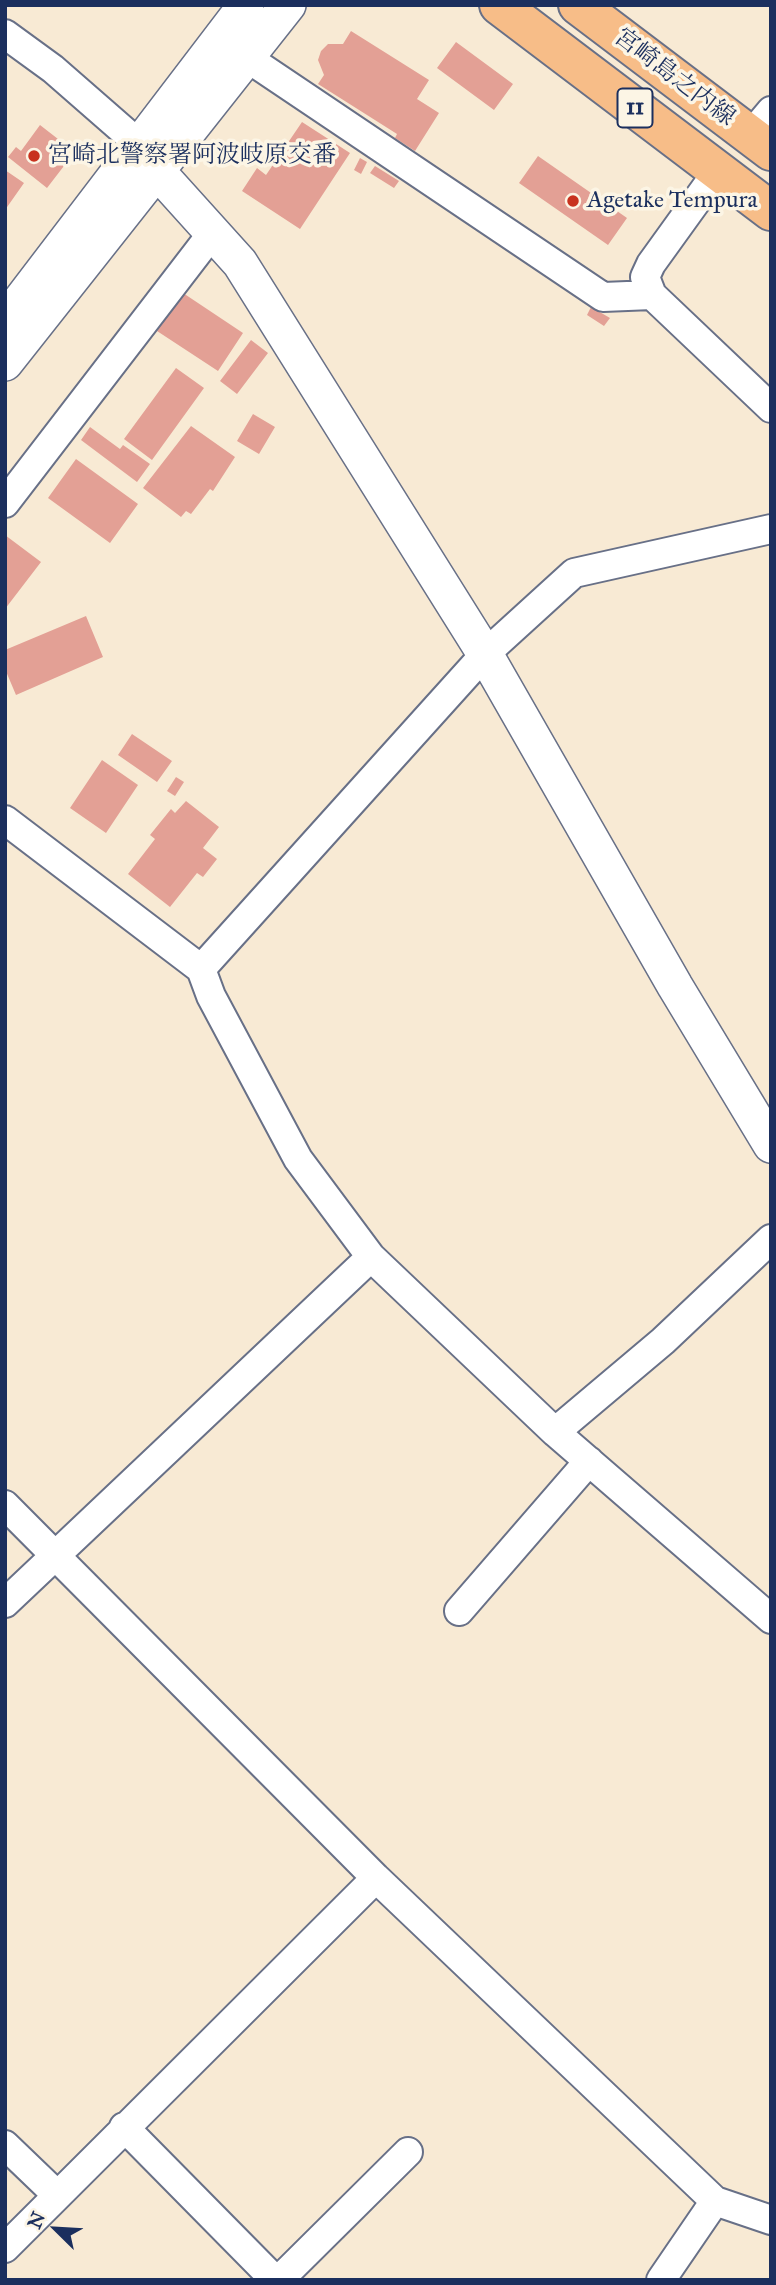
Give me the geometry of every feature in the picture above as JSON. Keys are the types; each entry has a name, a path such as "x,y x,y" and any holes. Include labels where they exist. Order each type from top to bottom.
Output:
{"main road":[{"name":"宮崎島之内線","path":"499,5 771,211"},
{"name":"宮崎島之内線","path":"578,5 764,133"}],"street":[{"path":"5,363 149,158 246,5"},
{"path":"5,321 149,158 246,57 288,5"},
{"path":"5,34 83,94 149,158 240,263 485,654 675,986 771,1145"},
{"path":"246,57 603,297 652,295"},
{"path":"718,171 645,276 652,295 771,408"},
{"path":"5,503 214,230"},
{"path":"201,969 485,654 574,573 771,529"},
{"path":"11,834 201,969 211,996 298,1159 371,1257 555,1432 771,1619"},
{"path":"555,1432 663,1341 771,1239"},
{"path":"5,1603 371,1257"},
{"path":"459,1611 589,1461"},
{"path":"5,1505 376,1878 715,2201 771,2220"},
{"path":"5,2248 376,1878"},
{"path":"124,2127 277,2280 408,2152"},
{"path":"5,2145 57,2194"},
{"path":"661,2280 715,2201"}],"building":[{"path":"351,31 429,80 417,99 439,113 415,151 395,138 397,134 318,84 324,75 318,60 321,51 328,44 343,44"},
{"path":"456,42 513,84 494,110 437,68"},
{"path":"302,122 350,153 300,229 242,191 257,168 266,175"},
{"name":"宮崎北警察署阿波岐原交番","path":"40,125 67,146 59,155 67,162 47,188 8,157 16,147 21,151"},
{"name":"Agetake Tempura","path":"538,156 627,218 608,245 519,183"},
{"path":"360,158 367,162 361,174 354,170"},
{"path":"375,166 399,181 394,188 370,173"},
{"path":"5,170 24,183 5,210"},
{"path":"183,293 243,333 218,371 157,331"},
{"path":"591,307 610,318 604,326 587,315"},
{"path":"251,340 268,353 237,394 220,381"},
{"path":"176,368 204,388 152,460 124,439"},
{"path":"253,414 275,427 259,454 237,441"},
{"path":"191,426 235,457 213,491 210,489 191,514 186,511 181,517 143,488"},
{"path":"90,427 120,449 123,445 150,464 137,482 81,440"},
{"path":"76,459 138,504 110,543 48,498"},
{"path":"5,535 41,562 5,609"},
{"path":"86,616 103,657 16,695 5,669 5,650"},
{"path":"132,734 172,761 157,782 118,755"},
{"path":"102,760 138,785 106,833 70,808"},
{"path":"176,777 184,782 175,796 167,791"},
{"path":"186,801 219,827 203,848 217,859 203,877 197,873 170,907 128,874 155,839 150,835 171,809 175,813"}],"place":[{"name":"宮崎北警察署阿波岐原交番","path":"34,156"},
{"name":"Agetake Tempura","path":"573,201"}]}
